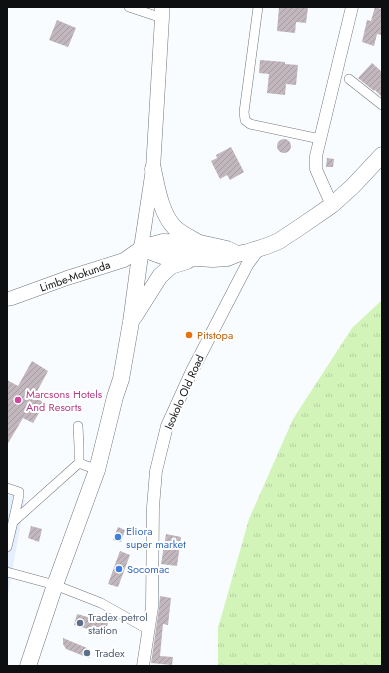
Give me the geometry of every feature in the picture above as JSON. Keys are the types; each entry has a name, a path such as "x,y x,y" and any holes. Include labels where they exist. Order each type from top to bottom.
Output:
{"highway":[{"path":"28,666 55,585 97,470 115,397 121,379 131,322 141,248 162,256 199,251 227,258 237,254 258,250 279,241 332,205 353,186 382,155"},
{"path":"153,169 158,194 166,215 175,228 199,251"},
{"path":"131,322 160,276 171,266 199,251"}],"main road":[{"path":"141,248 153,169 162,12"},
{"name":"Limbe-Mokunda","path":"7,299 124,260 141,248"}],"street":[{"path":"129,7 162,12"},
{"path":"258,7 244,112 245,120 250,124 320,139"},
{"path":"332,205 316,169 316,156 352,7"},
{"path":"349,79 382,105"},
{"name":"Isokolo Old Road","path":"143,666 152,607 153,507 156,471 167,426 192,371 247,265 258,250"},
{"path":"13,522 79,463 78,426"},
{"path":"79,463 97,470"},
{"path":"7,488 19,492 20,495 7,547"},
{"path":"7,572 55,585 101,603 149,630"}],"shaded area":[{"path":"7,491 25,500 7,600 7,501 9,493"}],"green space":[{"path":"382,300 382,666 218,666 218,628 249,519 293,419 352,328"}],"building":[{"path":"279,7 308,7 306,23 296,22 295,33 277,31"},
{"path":"375,7 382,9 382,35 377,34 374,46 362,42 367,20 371,21"},
{"path":"57,20 76,28 68,47 49,40"},
{"path":"260,60 285,62 285,64 298,65 296,85 286,84 285,95 267,93 269,74 259,73"},
{"path":"372,63 382,72 382,97 358,78"},
{"path":"284,139 289,141 291,146 289,151 284,153 279,151 277,146 279,141"},
{"path":"231,147 244,172 230,180 227,175 220,179 211,161 217,158 216,155"},
{"path":"327,158 334,159 333,167 326,167"},
{"path":"32,361 48,371 34,397 45,403 33,423 23,418 7,445 7,380 18,386"},
{"path":"31,526 42,529 39,542 28,538"},
{"path":"118,527 125,530 121,542 113,540"},
{"path":"166,534 181,537 177,566 161,564"},
{"name":"Socomac","path":"120,551 130,555 118,587 108,584"},
{"path":"160,596 171,598 168,625 163,624 160,656 173,657 172,665 151,663"},
{"path":"77,614 98,620 99,617 109,619 105,634 74,625"},
{"path":"63,638 87,648 90,652 89,658 66,649 63,644"}],"place":[{"name":"Pitstopa","path":"189,335"},
{"name":"Marcsons Hotels And Resorts","path":"18,400"},
{"name":"Eliora super market","path":"118,537"},
{"name":"Socomac","path":"119,569"},
{"name":"Tradex petrol station","path":"80,623"},
{"name":"Tradex","path":"87,653"}]}
